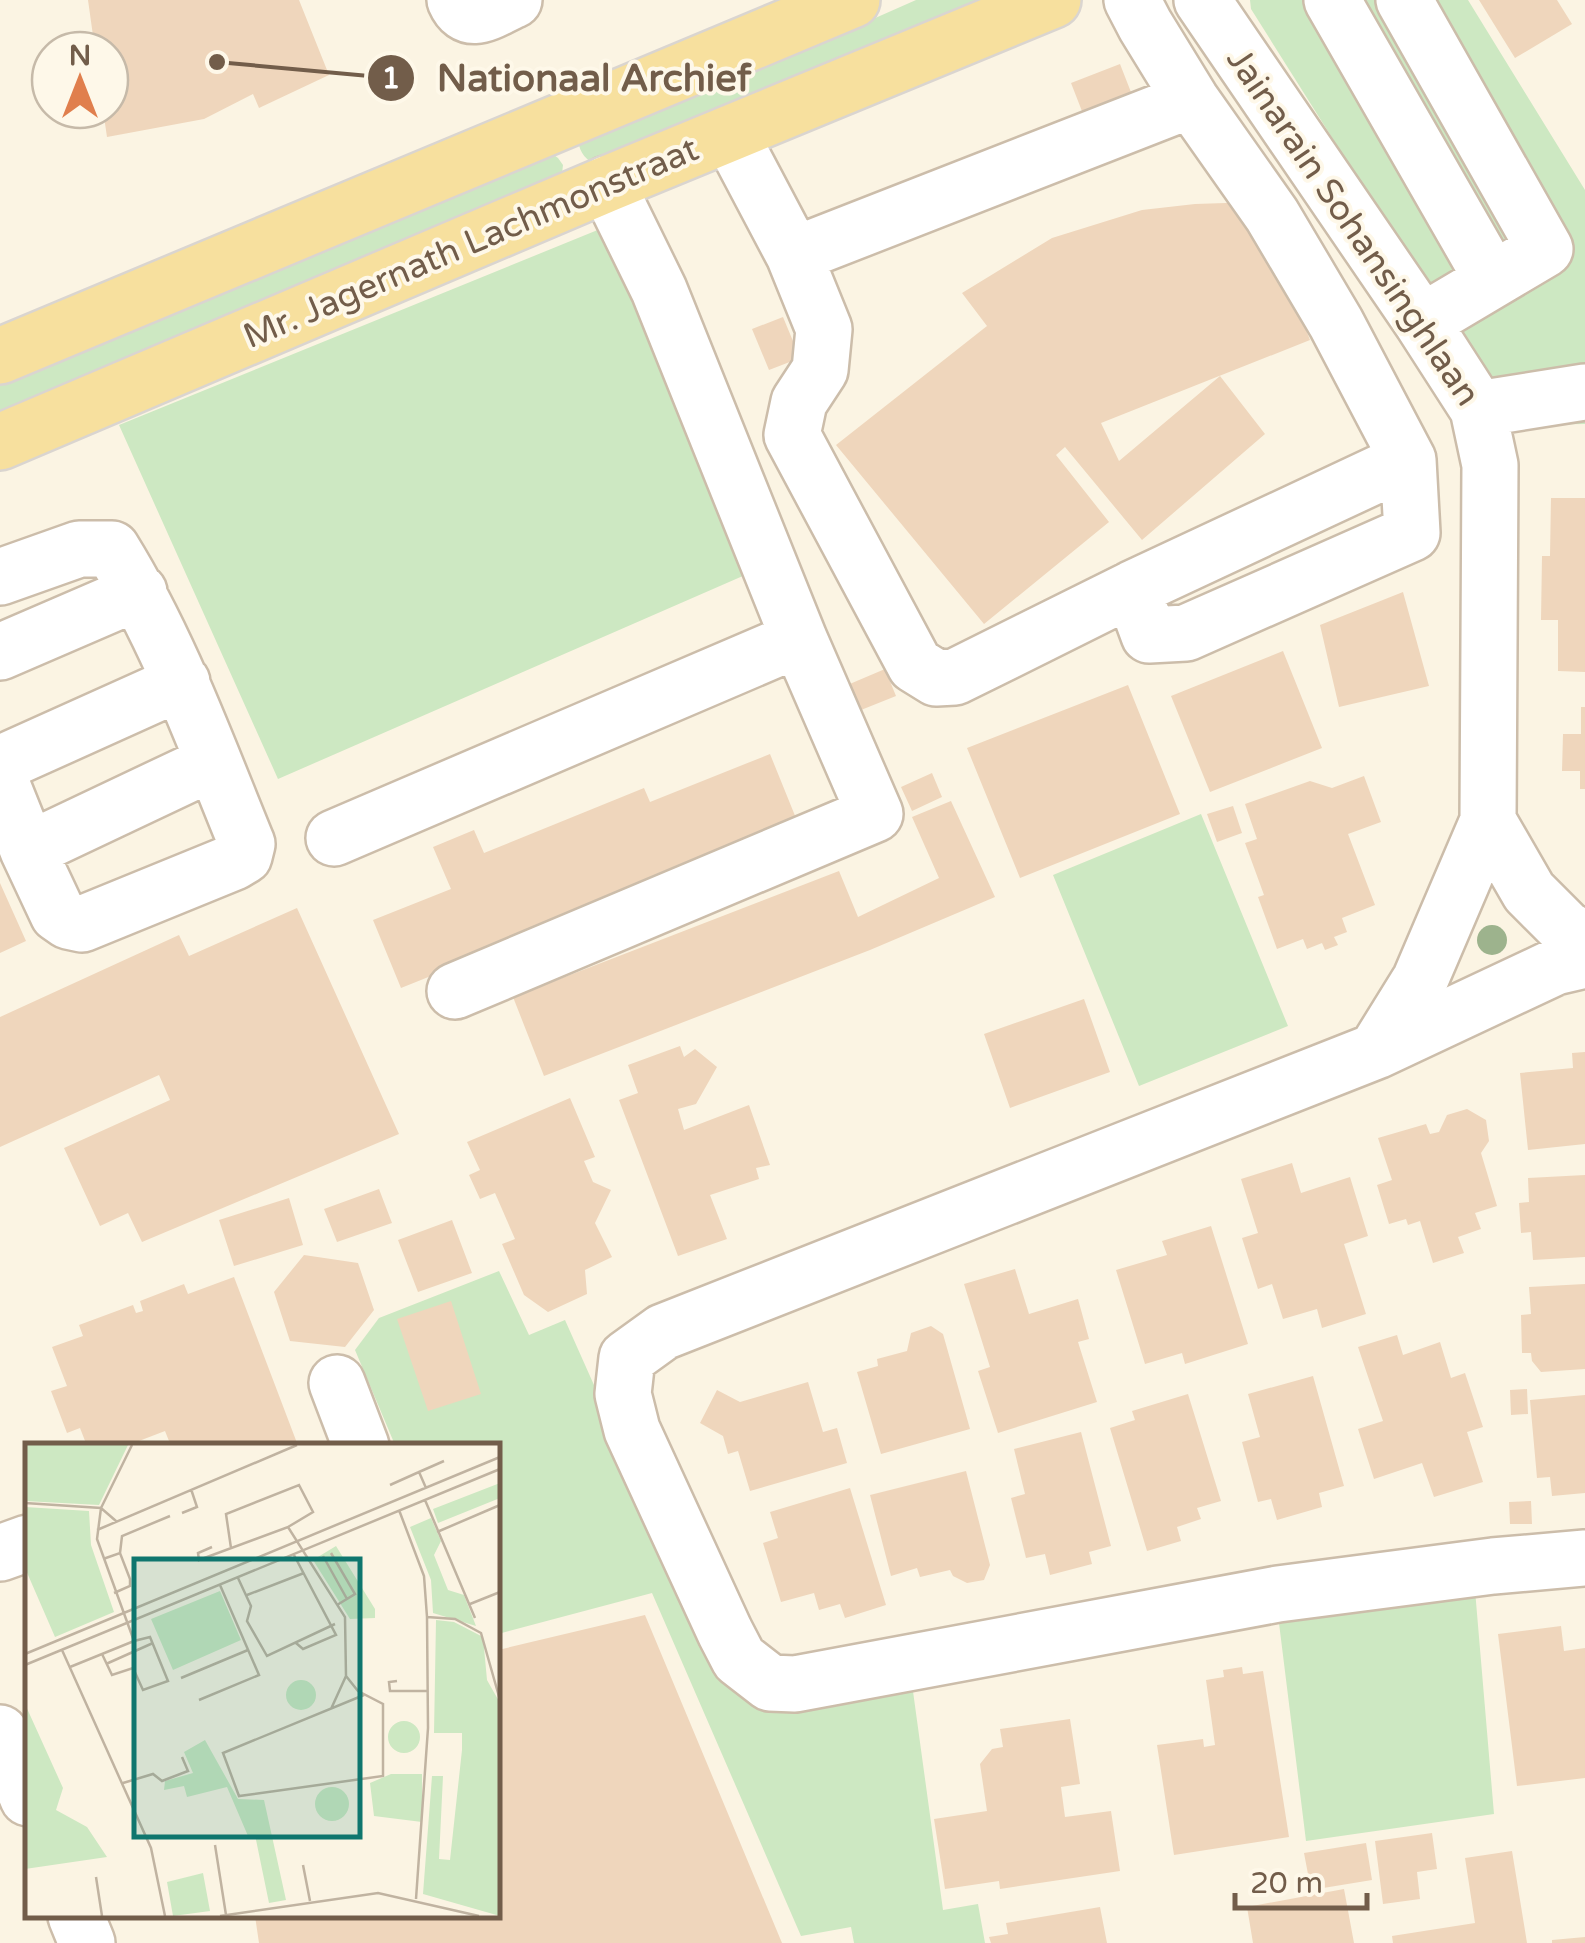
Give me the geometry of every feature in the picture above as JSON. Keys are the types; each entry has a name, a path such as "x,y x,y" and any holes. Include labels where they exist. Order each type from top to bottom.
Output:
{"main road":[{"path":"0,356 852,0"},
{"name":"Mr. Jagernath Lachmonstraat","path":"0,442 1053,0"}],"street":[{"path":"455,0 466,15 474,17 514,0"},
{"path":"730,134 794,255 824,329 820,370 799,402 792,435 915,666 936,678 955,677 1132,589 1149,635 1186,633 1412,532 1408,460 1336,324 1272,215 1191,100 1132,0"},
{"name":"Jainarain Sohansinghlaan","path":"1202,0 1478,409 1490,465 1488,821"},
{"path":"1332,0 1492,279"},
{"path":"1404,0 1545,248 1422,322"},
{"path":"794,255 1191,100"},
{"path":"455,992 875,814 799,639 658,290 607,184"},
{"path":"1478,409 1585,392"},
{"path":"0,780 58,914 68,921 82,924 244,856 247,844 182,682 139,592 112,549 79,549 1,573"},
{"path":"0,652 139,592"},
{"path":"334,838 799,639"},
{"path":"0,764 182,682"},
{"path":"28,850 214,762"},
{"path":"1488,821 1529,892 1565,928 1585,940"},
{"path":"1376,1051 1420,980 1488,821"},
{"path":"1585,960 1555,967 1376,1051 663,1332 627,1358 622,1394 632,1430 739,1659 770,1683 795,1684 1278,1594 1585,1558"},
{"path":"336,1384 360,1443"},
{"path":"0,1553 25,1544"},
{"path":"0,1733 25,1791"},
{"path":"77,1918 87,1943"}],"green space":[{"path":"916,0 1002,0 598,166 580,149 578,140 787,57"},
{"path":"1250,0 1468,0 1585,190 1585,424 1513,425 1251,9"},
{"path":"551,153 563,165 561,182 0,412 0,378"},
{"path":"605,227 752,572 278,779 119,425"},
{"path":"1201,814 1288,1026 1139,1086 1053,875"},
{"path":"499,1271 529,1335 565,1320 717,1661 912,1684 943,1910 978,1904 985,1943 854,1943 851,1927 801,1936 652,1593 500,1633 500,1443 394,1443 355,1350 379,1318"},
{"path":"1475,1590 1494,1814 1306,1841 1278,1615"}],"building":[{"path":"88,0 299,0 329,75 259,108 253,94 204,119 107,137 106,130 130,130 130,30 92,30"},
{"path":"1479,0 1557,0 1572,24 1515,58"},
{"path":"1120,64 1136,105 1087,124 1071,83"},
{"path":"1256,202 1310,340 1101,423 1119,461 1220,376 1265,434 1142,540 1065,447 1056,455 1109,522 984,624 836,445 987,326 962,293 1052,238 1142,210"},
{"path":"783,317 800,358 769,370 752,329"},
{"path":"1551,498 1585,498 1585,672 1558,671 1558,620 1541,620 1542,556 1550,556"},
{"path":"1403,592 1429,686 1339,707 1320,625"},
{"path":"1283,651 1322,748 1210,792 1171,696"},
{"path":"885,669 896,696 856,712 845,686"},
{"path":"1128,685 1180,814 1020,878 967,748"},
{"path":"1581,707 1585,707 1585,789 1580,789 1580,771 1562,771 1563,734 1581,734"},
{"path":"770,754 800,828 401,988 373,920 451,889 433,847 474,830 484,853 644,788 650,802"},
{"path":"932,773 942,797 912,811 901,787"},
{"path":"1364,776 1381,822 1348,834 1375,905 1342,918 1347,932 1334,937 1338,945 1325,950 1322,943 1307,949 1303,939 1277,949 1258,897 1264,895 1245,843 1257,839 1245,804 1310,781 1332,788"},
{"path":"951,801 995,897 870,950 544,1076 513,997 839,871 858,917 939,878 912,817"},
{"path":"1233,806 1242,833 1217,842 1207,814"},
{"path":"0,883 26,941 0,953"},
{"path":"297,908 399,1134 142,1242 128,1213 100,1226 64,1148 170,1100 159,1075 0,1147 0,1017 179,935 189,956"},
{"path":"1084,999 1110,1072 1010,1108 984,1034"},
{"path":"680,1046 684,1057 695,1049 717,1067 696,1104 678,1109 684,1130 749,1105 770,1165 756,1168 759,1179 710,1195 727,1239 678,1256 619,1100 638,1093 628,1065"},
{"path":"1585,1052 1585,1144 1528,1150 1520,1073 1573,1068 1572,1053"},
{"path":"570,1098 595,1157 584,1161 593,1182 611,1190 595,1223 612,1257 585,1270 587,1294 548,1312 524,1295 502,1244 515,1239 495,1193 480,1199 469,1175 480,1170 467,1142"},
{"path":"1467,1109 1486,1120 1489,1141 1481,1153 1497,1206 1475,1213 1481,1229 1458,1237 1464,1253 1433,1263 1420,1221 1408,1225 1406,1219 1389,1224 1377,1185 1392,1180 1378,1138 1426,1124 1430,1134 1439,1132 1447,1115"},
{"path":"1292,1163 1301,1193 1350,1177 1368,1236 1344,1244 1366,1314 1322,1328 1317,1309 1283,1319 1272,1284 1258,1289 1242,1238 1258,1233 1241,1179"},
{"path":"1585,1175 1585,1257 1533,1260 1531,1232 1521,1233 1519,1203 1529,1202 1528,1178"},
{"path":"379,1189 392,1223 337,1242 324,1209"},
{"path":"289,1198 303,1245 234,1266 219,1220"},
{"path":"452,1220 472,1273 418,1292 398,1240"},
{"path":"1211,1226 1248,1344 1185,1364 1182,1353 1145,1364 1116,1270 1167,1255 1162,1241"},
{"path":"304,1255 358,1263 374,1310 345,1347 290,1341 274,1292"},
{"path":"1015,1269 1029,1314 1078,1299 1089,1339 1078,1342 1097,1402 998,1433 978,1371 990,1367 964,1284"},
{"path":"234,1277 297,1443 170,1443 165,1431 134,1443 86,1443 80,1428 67,1433 51,1391 67,1386 52,1347 83,1336 79,1325 133,1305 136,1313 143,1311 140,1301 184,1284 188,1294"},
{"path":"1585,1284 1585,1369 1541,1372 1531,1353 1522,1353 1521,1315 1531,1314 1529,1287"},
{"path":"451,1301 481,1394 428,1411 397,1319"},
{"path":"931,1326 943,1334 970,1429 881,1454 857,1372 878,1366 877,1359 907,1351 911,1333"},
{"path":"1397,1335 1403,1355 1440,1342 1451,1378 1465,1373 1483,1427 1467,1432 1483,1482 1434,1497 1422,1463 1374,1479 1358,1429 1383,1421 1358,1347"},
{"path":"1313,1376 1344,1486 1319,1493 1322,1507 1277,1520 1271,1499 1258,1502 1242,1442 1260,1437 1248,1394"},
{"path":"808,1382 823,1432 837,1428 847,1463 750,1491 738,1451 728,1454 723,1436 700,1423 717,1390 740,1402"},
{"path":"1527,1389 1528,1414 1511,1415 1510,1390"},
{"path":"1188,1394 1221,1501 1197,1508 1201,1519 1177,1527 1181,1541 1147,1551 1110,1428 1135,1420 1132,1411"},
{"path":"1585,1395 1585,1493 1552,1496 1550,1477 1537,1478 1530,1400"},
{"path":"1081,1432 1111,1546 1089,1552 1092,1564 1050,1575 1045,1554 1026,1558 1011,1498 1025,1494 1014,1449"},
{"path":"966,1471 990,1565 984,1580 967,1583 950,1570 920,1577 917,1568 891,1576 870,1495"},
{"path":"850,1488 886,1605 845,1618 840,1604 819,1610 814,1593 781,1602 763,1543 778,1538 770,1512"},
{"path":"1531,1501 1532,1524 1510,1524 1509,1502"},
{"path":"645,1615 782,1943 259,1943 255,1918 500,1918 500,1650"},
{"path":"1561,1626 1564,1651 1585,1648 1585,1778 1517,1786 1498,1634"},
{"path":"1242,1667 1243,1674 1263,1671 1289,1837 1174,1855 1157,1745 1203,1739 1204,1747 1215,1745 1206,1680 1224,1677 1223,1670"},
{"path":"1070,1719 1080,1784 1061,1787 1065,1817 1111,1811 1120,1871 1000,1889 999,1881 945,1889 934,1819 987,1811 980,1764 992,1749 1003,1747 1000,1729"},
{"path":"1432,1833 1437,1869 1417,1872 1420,1899 1383,1904 1375,1841"},
{"path":"1366,1843 1372,1880 1311,1890 1304,1853"},
{"path":"1512,1851 1527,1943 1393,1943 1392,1936 1475,1923 1465,1858"},
{"path":"1344,1889 1354,1943 1253,1943 1247,1907"},
{"path":"1100,1907 1107,1943 991,1943 989,1937 1008,1934 1006,1923"},
{"path":"1585,1937 1585,1943 1552,1943 1552,1940"}],"place":[{"name":"Nationaal Archief","path":"217,62"}]}
